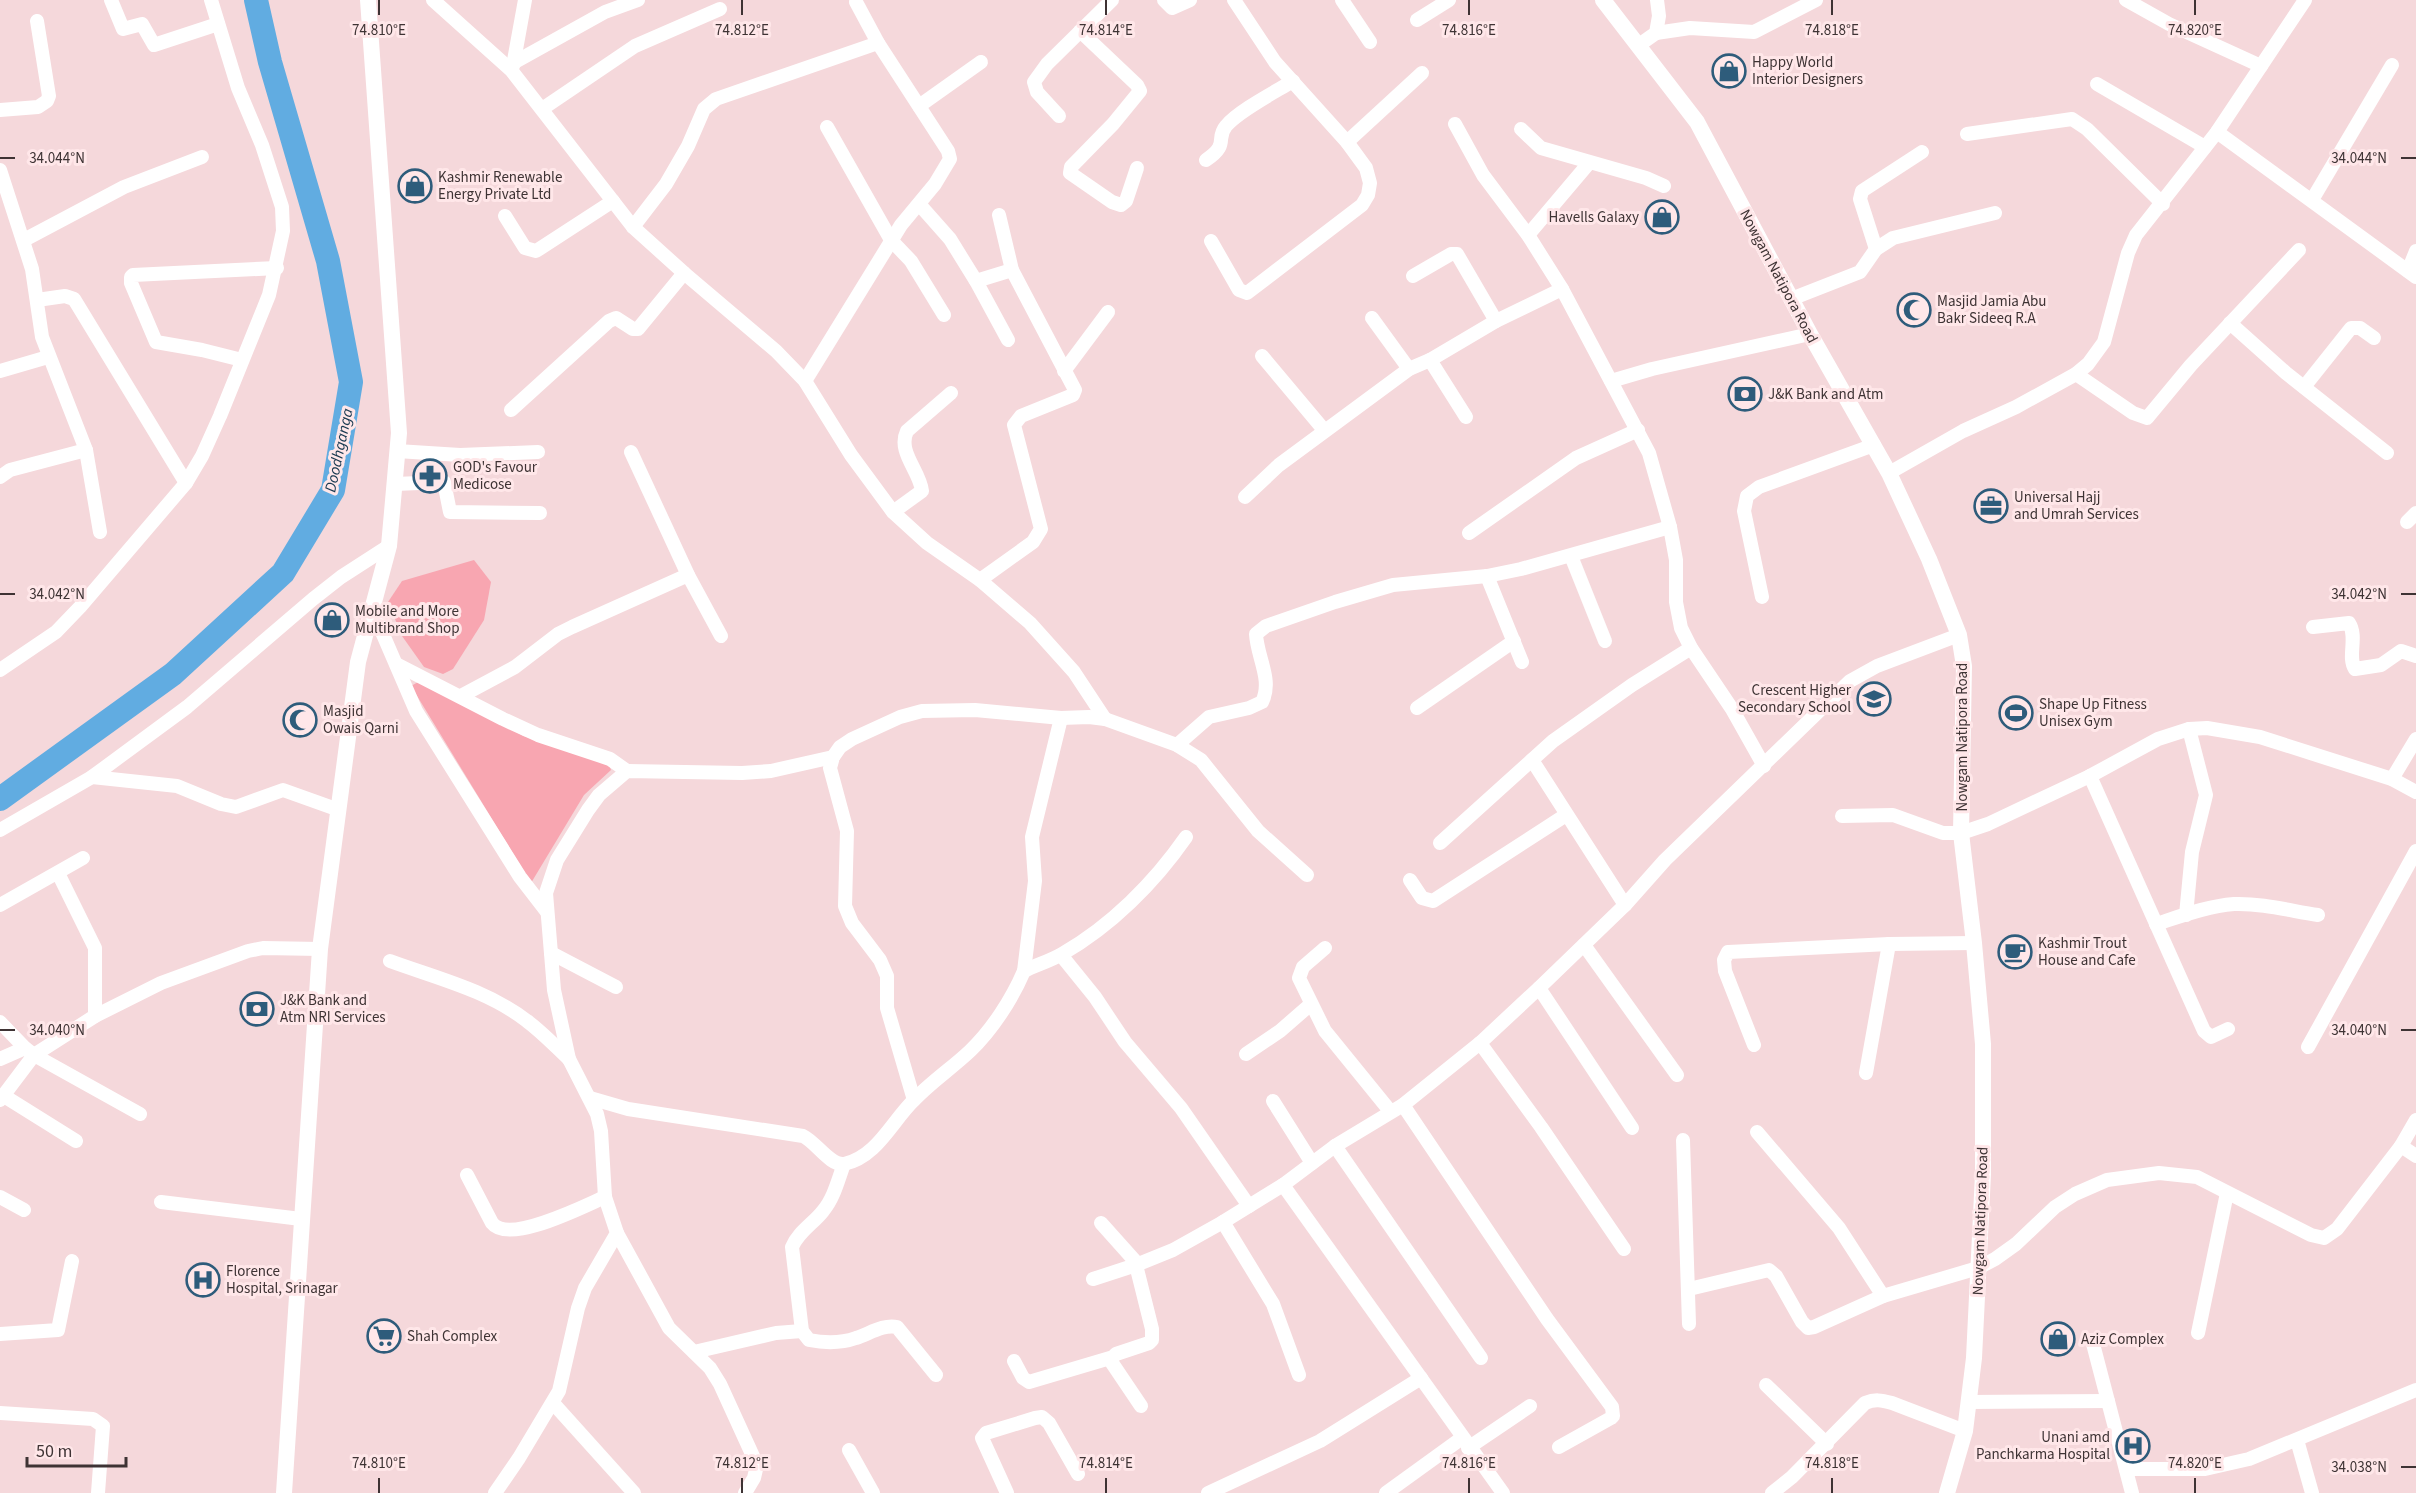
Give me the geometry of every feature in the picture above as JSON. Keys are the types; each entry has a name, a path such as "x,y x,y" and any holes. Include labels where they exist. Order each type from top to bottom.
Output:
{"main road":[{"path":"284,1493 300,1219 320,949 358,662 389,546 399,433 368,0"},
{"name":"Nowgam Natipora Road","path":"1603,0 1697,122 1810,334 1889,473 1929,559 1959,635 1964,666 1961,833 1983,1044 1983,1174 1974,1358 1965,1431 1947,1493"}],"street":[{"path":"111,0 123,29 142,24 154,45 218,24"},
{"path":"0,670 56,632 186,483 202,456 269,296 277,268 283,231 282,207 262,145 238,88 211,0"},
{"path":"433,0 513,66 542,109 633,227 776,351 805,381 851,455 893,512 933,548 980,580 1030,623 1074,672 1105,719"},
{"path":"513,66 525,0"},
{"path":"513,66 605,12 638,0"},
{"path":"1059,116 1034,89 1034,82 1047,64 1112,0"},
{"path":"1164,0 1172,8 1190,0"},
{"path":"1211,241 1242,292 1247,294 1362,205 1368,195 1370,176 1347,142 1263,47 1234,0"},
{"path":"1342,0 1370,42"},
{"path":"1417,20 1449,0"},
{"path":"1656,33 1658,27 1657,0"},
{"path":"1639,45 1656,33 1690,28 1754,32 1816,0"},
{"path":"2126,0 2169,24 2261,66"},
{"path":"1889,473 1963,431 2016,407 2076,374 2088,364 2104,342 2128,253 2136,236 2217,132 2305,0"},
{"path":"805,381 891,240 935,184 950,159 948,152 878,43 856,2"},
{"path":"542,109 635,46 720,9"},
{"path":"0,110 38,107 47,101 49,96 37,21"},
{"path":"1080,31 1137,85 1140,92 1071,167 1070,173 1121,205 1126,201 1137,168"},
{"path":"633,227 666,184 688,146 708,104 716,99 878,43"},
{"path":"919,106 981,62"},
{"path":"2312,200 2392,65"},
{"path":"1347,142 1422,73"},
{"path":"1206,160 1217,152 1225,127 1234,118 1293,81"},
{"path":"2097,84 2205,147"},
{"path":"1967,134 2072,119 2087,129 2163,204"},
{"path":"1455,124 1489,184 1528,235 1562,289 1638,430 1649,453 1670,527 1676,560 1677,614 1690,648 1732,709 1764,766"},
{"path":"827,127 891,240 911,261 944,315"},
{"path":"1521,129 1541,148 1646,178 1664,186"},
{"path":"2217,132 2412,274 2416,251"},
{"path":"1876,249 1860,200 1862,191 1922,152"},
{"path":"24,240 124,187 202,157"},
{"path":"1528,235 1589,163"},
{"path":"0,170 32,269 42,337 48,357 86,450 100,531"},
{"path":"505,216 525,248 536,251 612,201"},
{"path":"919,204 943,229 976,281 1008,340"},
{"path":"1791,299 1860,272 1876,249 1893,238 1995,213"},
{"path":"980,580 1034,542 1040,533 1042,524 1014,425 1021,416 1072,395 1075,386 1064,371 1012,270 999,215"},
{"path":"2076,374 2133,413 2147,418 2191,365 2299,250"},
{"path":"1413,276 1451,254 1457,254 1496,321"},
{"path":"242,360 156,342 131,283 131,277 134,275 277,268"},
{"path":"976,281 1012,270"},
{"path":"511,410 609,321 616,318 633,329 639,329 684,273"},
{"path":"1245,497 1279,465 1323,430 1409,369 1430,360 1496,321 1562,289"},
{"path":"37,300 65,296 74,299 186,483"},
{"path":"1064,371 1108,312"},
{"path":"1372,318 1409,369"},
{"path":"2230,322 2304,387 2387,453"},
{"path":"2304,387 2351,328 2360,328 2374,338"},
{"path":"1611,381 1652,369 1810,334"},
{"path":"1262,356 1323,430"},
{"path":"0,371 48,357"},
{"path":"1430,360 1466,417"},
{"path":"893,512 922,491 904,447 904,437 907,431 951,393"},
{"path":"1469,533 1576,458 1638,430"},
{"path":"1762,597 1744,511 1747,496 1759,487 1874,445"},
{"path":"0,477 10,470 86,450"},
{"path":"397,451 460,455 538,452"},
{"path":"631,452 688,575 721,636"},
{"path":"396,484 444,482 450,512 540,513"},
{"path":"1177,745 1209,717 1249,708 1262,702 1266,691 1265,674 1256,634 1266,626 1393,585 1487,576 1571,556 1670,527"},
{"path":"0,830 92,777 211,688 341,577 389,546"},
{"path":"1571,556 1605,641"},
{"path":"461,696 515,667 565,631 688,575"},
{"path":"1487,576 1522,662"},
{"path":"372,609 416,711 520,877 547,912"},
{"path":"2313,627 2349,623 2354,633 2352,664 2355,669 2381,665 2401,651 2416,656"},
{"path":"1093,1279 1173,1250 1223,1222 1283,1185 1335,1146 1396,1108 1480,1043 1539,988 1625,905 1665,861 1850,681 1877,666 1959,635"},
{"path":"1417,708 1514,641"},
{"path":"1440,843 1578,722 1690,648"},
{"path":"398,665 538,735 610,759 627,771 742,773 771,771 833,757"},
{"path":"914,1100 887,1008 887,976 880,960 852,923 845,906 847,831 830,768 833,757 840,747 852,739 900,717 922,711 975,710 1061,718 1105,719 1177,745 1206,765 1258,831 1307,875"},
{"path":"590,1098 628,1109 803,1136 817,1145 833,1162 844,1164 872,1150 914,1100 976,1046 1010,998 1024,971 1035,880 1032,837 1061,718"},
{"path":"1842,816 1893,815 1943,833 1961,833 1988,824 2090,777 2158,739 2189,729 2207,728 2260,737 2392,779 2416,792"},
{"path":"2186,915 2192,852 2206,795 2189,729"},
{"path":"2392,779 2416,739"},
{"path":"1532,760 1625,905"},
{"path":"568,1059 554,990 546,892 557,860 599,795 627,771"},
{"path":"92,777 177,786 221,804 236,807 283,790 339,810"},
{"path":"2090,777 2206,1035 2215,1036 2228,1029"},
{"path":"1410,880 1422,898 1433,901 1566,815"},
{"path":"1024,971 1088,938 1169,862 1186,837"},
{"path":"2308,1047 2416,851"},
{"path":"0,905 83,858"},
{"path":"58,873 95,948 95,1016"},
{"path":"2156,924 2234,904 2318,915"},
{"path":"1755,1045 1725,971 1724,960 1728,952 1889,944 1974,943"},
{"path":"1866,1073 1889,944"},
{"path":"1584,945 1677,1075"},
{"path":"0,1059 29,1052 161,983 248,951 263,948 320,949"},
{"path":"1325,948 1303,967 1299,974 1325,1031 1396,1108 1612,1407 1613,1416 1611,1418 1559,1447"},
{"path":"551,953 616,987"},
{"path":"1060,954 1095,997 1125,1042 1181,1108 1250,1206"},
{"path":"390,961 486,996 528,1022 568,1059 590,1098 601,1131 605,1197 617,1233 663,1319 678,1338 710,1368 720,1384 755,1459 757,1471 745,1493"},
{"path":"1539,988 1632,1128"},
{"path":"1246,1054 1280,1031 1311,1004"},
{"path":"0,1022 29,1052 140,1114"},
{"path":"1480,1043 1541,1127 1624,1250"},
{"path":"29,1052 2,1098 76,1141"},
{"path":"1273,1101 1312,1163"},
{"path":"1689,1289 1769,1270 1776,1276 1802,1322 1806,1327 1812,1328 1883,1296 1978,1268 1995,1260 2016,1244 2055,1207 2075,1194 2107,1180 2160,1173 2185,1174 2208,1181 2227,1193 2311,1235 2324,1238 2337,1229 2401,1146 2416,1120"},
{"path":"1757,1132 1839,1228 1883,1296"},
{"path":"1683,1140 1689,1324"},
{"path":"1335,1146 1481,1358"},
{"path":"2401,1146 2416,1156"},
{"path":"844,1164 825,1209 795,1239 792,1247 802,1331 809,1340 833,1342 854,1339 889,1326 897,1327 936,1375"},
{"path":"466,1175 492,1223 495,1227 505,1230 535,1225 605,1197"},
{"path":"1283,1185 1339,1260 1465,1443 1503,1493"},
{"path":"2198,1333 2227,1193"},
{"path":"0,1197 24,1210"},
{"path":"161,1202 300,1219"},
{"path":"1223,1222 1273,1304 1299,1375"},
{"path":"1014,1360 1023,1378 1029,1382 1110,1358 1152,1340 1152,1329 1136,1265 1130,1254 1101,1223"},
{"path":"495,1493 553,1403 562,1379 578,1308 585,1288 617,1233"},
{"path":"0,1334 58,1330 72,1261"},
{"path":"693,1352 776,1333 802,1331"},
{"path":"2092,1340 2132,1493"},
{"path":"1110,1358 1110,1363 1141,1406"},
{"path":"1208,1493 1320,1441 1420,1378"},
{"path":"1766,1385 1827,1444"},
{"path":"2126,1469 2218,1467 2249,1459 2414,1394"},
{"path":"1772,1493 1792,1478 1865,1403 1877,1399 1965,1431"},
{"path":"1969,1402 2108,1401"},
{"path":"553,1403 634,1493"},
{"path":"1386,1493 1465,1443 1530,1406"},
{"path":"0,1413 93,1419 101,1423 104,1426 98,1493"},
{"path":"1007,1493 1005,1483 983,1443 984,1435 986,1432 1035,1418 1042,1418 1049,1423 1078,1474"},
{"path":"2297,1440 2312,1493"},
{"path":"849,1449 873,1493"}],"shaded area":[{"path":"474,560 491,582 484,620 453,669 443,674 424,667 402,636 388,602 402,581"},
{"path":"420,681 448,691 523,736 607,759 611,770 584,795 531,883 411,686"}],"waterway":[{"name":"Doodhganga","path":"0,799 173,674 283,573 333,490 351,382 328,261 270,62 256,0"}],"place":[{"name":"Happy World Interior Designers","path":"1729,71"},
{"name":"Kashmir Renewable Energy Private Ltd","path":"415,186"},
{"name":"Havells Galaxy","path":"1662,217"},
{"name":"Masjid Jamia Abu Bakr Sideeq R.A","path":"1914,310"},
{"name":"J&K Bank and Atm","path":"1745,394"},
{"name":"GOD's Favour Medicose","path":"430,476"},
{"name":"Universal Hajj and Umrah Services","path":"1991,506"},
{"name":"Mobile and More Multibrand Shop","path":"332,620"},
{"name":"Crescent Higher Secondary School","path":"1874,699"},
{"name":"Shape Up Fitness Unisex Gym","path":"2016,713"},
{"name":"Masjid Owais Qarni","path":"300,720"},
{"name":"Kashmir Trout House and Cafe","path":"2015,952"},
{"name":"J&K Bank and Atm NRI Services","path":"257,1009"},
{"name":"Florence Hospital, Srinagar","path":"203,1280"},
{"name":"Shah Complex","path":"384,1336"},
{"name":"Aziz Complex","path":"2058,1339"},
{"name":"Unani amd Panchkarma Hospital","path":"2133,1446"}]}
